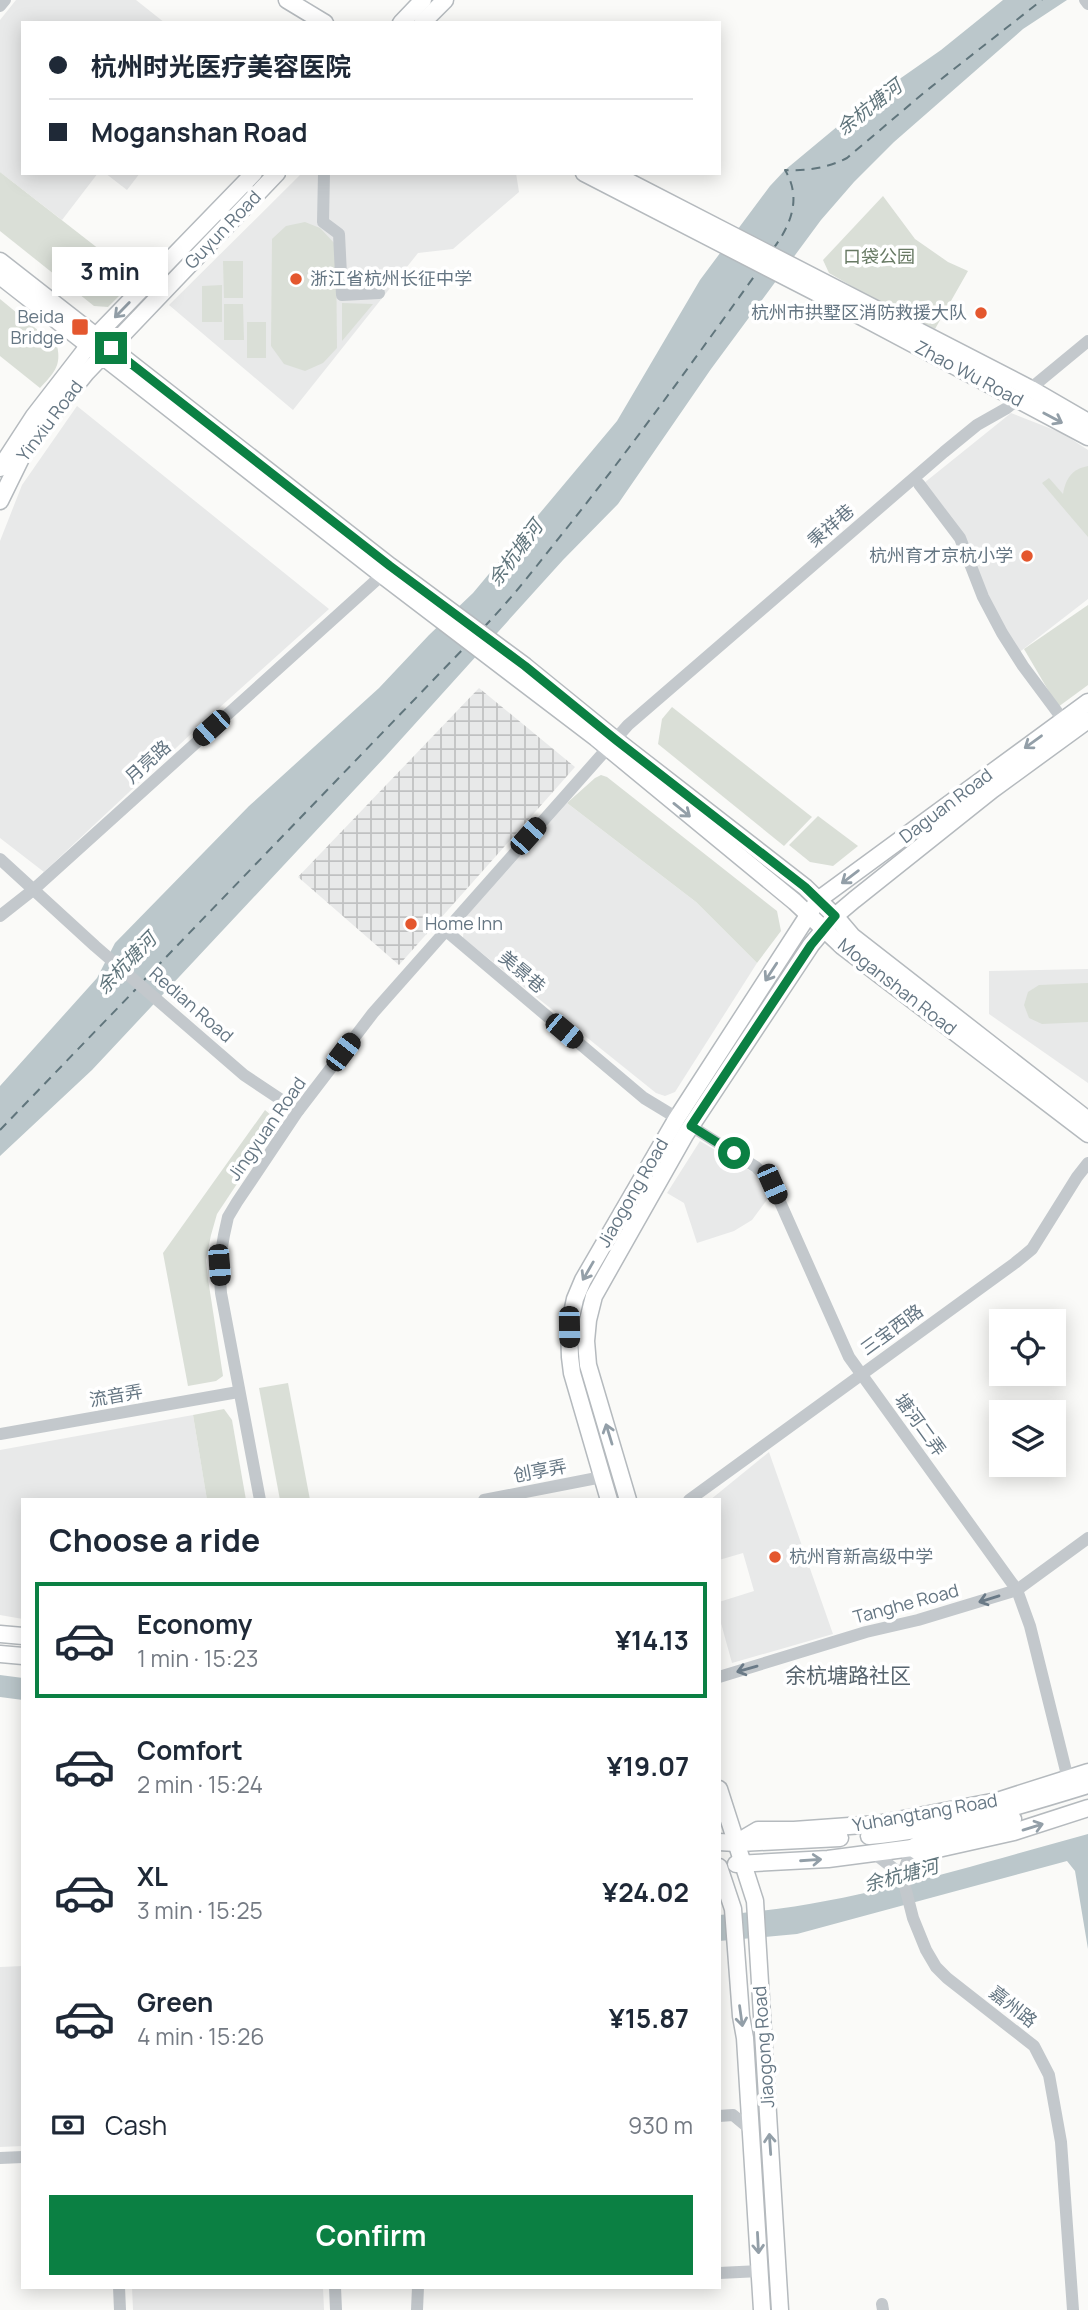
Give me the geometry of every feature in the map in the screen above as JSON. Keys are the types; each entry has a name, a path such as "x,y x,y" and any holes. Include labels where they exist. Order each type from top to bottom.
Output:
{"main road":[{"path":"287,0 322,21"},
{"path":"403,21 423,0"},
{"path":"424,21 445,0"},
{"name":"Yinxiu Road","path":"0,468 34,416 92,341 252,175"},
{"name":"Guyun Road","path":"107,352 275,175"},
{"path":"588,175 1031,388 1088,422"},
{"path":"615,175 696,225"},
{"path":"0,261 92,341"},
{"path":"0,276 107,352 419,595"},
{"name":"Zhao Wu Road","path":"815,285 1088,437"},
{"path":"107,352 382,575 419,595"},
{"name":"Yinxiu Road","path":"0,501 27,446 107,352"},
{"name":"Moganshan Road","path":"419,595 611,745 796,902 843,947 1088,1134"},
{"name":"Daguan Road","path":"809,916 818,900 1088,702"},
{"name":"Daguan Road","path":"824,929 835,916 992,790 1088,720"},
{"name":"Moganshan Road","path":"611,745 805,887 852,936 1088,1120"},
{"name":"Jiaogong Road","path":"608,1498 572,1373 569,1327 573,1308 583,1280 677,1118 809,916"},
{"name":"Jiaogong Road","path":"627,1498 588,1365 586,1341 594,1296 691,1126 824,929"},
{"path":"0,1634 21,1636"},
{"path":"0,1654 21,1656"},
{"name":"Yuhangtang Road","path":"727,1842 758,1830 846,1828 922,1816 997,1801 1088,1772"},
{"path":"727,1842 814,1840 917,1829 1014,1808 1088,1785"},
{"path":"912,1848 925,1840 1009,1820 1088,1793"},
{"name":"Jiaogong Road","path":"721,1802 727,1842 743,1865 755,1901 780,2310"},
{"name":"Yuhangtang Road","path":"721,1865 876,1854 912,1848 920,1853 1014,1832 1088,1808"},
{"name":"Jiaogong Road","path":"721,1871 733,1909 741,2016 746,2038 762,2310"}],"street":[{"path":"0,6 5,0"},
{"path":"324,175 323,222 339,234 342,295 379,293"},
{"name":"秉祥巷","path":"611,745 628,725 944,452 977,425 1018,399 1088,341"},
{"path":"919,484 960,538 983,597 1002,633 1058,713"},
{"name":"月亮路","path":"0,916 33,890 382,575"},
{"name":"Jingyuan Road","path":"260,1498 221,1293 219,1265 228,1217 298,1111 373,1013 611,745"},
{"name":"Redian Road","path":"0,859 95,946 244,1074 298,1111"},
{"name":"美景巷","path":"445,930 644,1098 677,1118"},
{"name":"塘河二弄","path":"691,1126 756,1167 772,1184 849,1357 1017,1590 1030,1626 1068,1779"},
{"name":"三宝西路","path":"692,1498 1032,1249 1088,1163"},
{"name":"流音弄","path":"0,1434 238,1392"},
{"name":"创享弄","path":"494,1498 602,1477"},
{"name":"Tanghe Road","path":"721,1676 1017,1590 1088,1538"},
{"path":"876,1854 902,1875 912,1848"},
{"name":"嘉州路","path":"902,1875 913,1918 936,1967 1034,2046 1049,2075 1061,2142 1073,2310"},
{"path":"749,2099 726,2116 751,2130"},
{"path":"0,2158 21,2157"},
{"path":"721,2273 760,2271"},
{"path":"118,2289 120,2310"},
{"path":"335,2289 336,2310"},
{"path":"417,2310 418,2289"}],"shaded area":[{"path":"16,0 136,0 162,21 21,21 21,175 96,175 62,220 0,172 0,20"},
{"path":"108,175 138,175 127,190"},
{"name":"浙江省杭州长征中学","path":"300,175 516,175 519,192 453,249 418,253 293,410 169,305"},
{"path":"77,406 329,609 44,872 0,838 0,541 22,485"},
{"name":"杭州育才京杭小学","path":"1011,413 1062,433 1088,450 1088,599 1017,654 924,483"},
{"path":"479,688 575,767 399,965 298,877"},
{"path":"567,803 696,902 757,963 675,1092 665,1096 656,1093 463,938 464,919"},
{"path":"1088,969 1088,1083 989,1014 989,971"},
{"path":"700,1141 754,1173 772,1193 752,1220 734,1231 697,1243 684,1203 667,1193"},
{"path":"193,1415 207,1498 21,1498 21,1619 0,1615 0,1450"},
{"name":"杭州育新高级中学","path":"769,1452 833,1634 732,1663 721,1623 721,1601 754,1591 743,1553 721,1559 721,1498 712,1498"},
{"path":"21,1966 21,2146 0,2147 0,1967"},
{"path":"132,2289 323,2289 324,2310 133,2310"}],"green space":[{"path":"0,172 135,280 108,307 94,306 0,231"},
{"name":"口袋公园","path":"883,196 915,239 948,262 968,271 935,329 829,273 823,260"},
{"path":"305,222 320,228 336,245 337,348 323,363 305,371 284,364 271,346 272,239 286,226"},
{"path":"223,261 243,261 243,298 224,298"},
{"path":"222,285 222,322 202,322 202,286"},
{"path":"0,299 57,346 57,364 40,388 0,356"},
{"path":"342,303 373,304 342,341"},
{"path":"224,304 243,304 244,340 224,340"},
{"path":"247,322 266,322 266,358 247,358"},
{"path":"1088,466 1088,537 1042,483 1049,478 1063,494 1071,475"},
{"path":"1088,605 1088,685 1058,707 1024,649"},
{"path":"672,707 812,817 784,846 658,744 662,719"},
{"path":"601,775 777,911 781,931 757,963 696,902 567,803"},
{"path":"818,816 858,846 833,866 810,862 789,845"},
{"path":"1088,983 1088,1022 1042,1024 1029,1018 1024,1005 1028,992 1039,985"},
{"path":"265,1110 272,1116 274,1128 217,1214 206,1260 223,1376 216,1381 188,1386 163,1253"},
{"path":"288,1383 310,1498 280,1498 259,1388"},
{"path":"224,1409 232,1420 246,1498 207,1498 193,1415"}],"water":[{"name":"余杭塘河","path":"1003,0 1067,0 1023,29 894,142 854,182 821,220 711,369 618,504 563,560 385,757 92,1070 0,1156 0,1086 97,978 115,943 249,806 379,688 473,593 617,421 700,280 770,186 785,170 868,101 941,50"},
{"path":"0,1675 21,1678 21,1700 0,1697"},
{"path":"1088,1834 1088,1949 1075,1871 1067,1861 797,1934 721,1941 721,1915 813,1903 951,1872"}],"ferry route":[{"path":"773,249 785,230 792,211 793,191 785,170 817,168 847,158 926,91 1042,0"},
{"path":"484,627 528,577 594,493 758,271"},
{"path":"144,980 466,646"},
{"path":"0,1130 136,989"}],"place":[{"name":"浙江省杭州长征中学","path":"296,279"},
{"name":"杭州市拱墅区消防救援大队","path":"981,313"},
{"name":"Beida Bridge","path":"80,327"},
{"name":"杭州育才京杭小学","path":"1027,556"},
{"name":"Home Inn","path":"411,924"},
{"name":"杭州育新高级中学","path":"775,1557"}],"district":[{"name":"余杭塘路社区","path":"848,1676"}],"route":[{"path":"111,348 390,566 525,666 805,887 835,916 811,945 691,1126 734,1153"}]}
